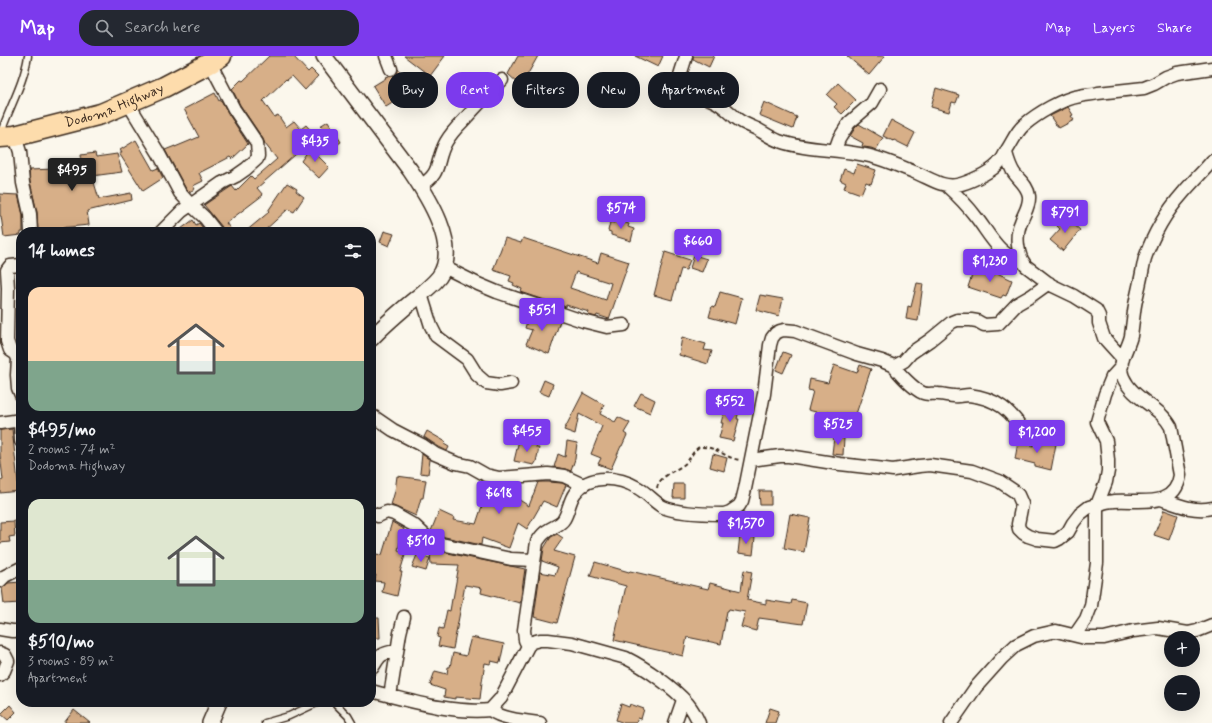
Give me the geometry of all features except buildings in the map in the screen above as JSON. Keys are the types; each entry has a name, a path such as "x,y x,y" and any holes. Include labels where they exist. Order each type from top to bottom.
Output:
{"highway":[{"name":"Dodoma Highway","path":"5,136 101,114 164,87 215,60"}],"street":[{"path":"324,56 410,170 433,209 445,240 446,260 439,276 376,334"},
{"path":"386,56 391,69"},
{"path":"686,56 679,82 681,87 717,102 739,120 777,140 809,148 846,151 875,157 946,185 961,184 984,174 997,165 1006,153 1017,132 1024,124 1067,100 1081,95 1144,88 1177,73 1212,68"},
{"path":"166,227 182,211 222,183 241,173 257,159 258,156 257,143 234,109 215,60"},
{"path":"835,150 839,139 850,123 872,103 880,89"},
{"path":"128,103 158,152 180,193 212,227"},
{"path":"420,186 435,174 446,142 474,108"},
{"path":"5,136 20,152 23,183 30,214 31,227"},
{"path":"751,460 789,456 840,464 889,469 930,465 972,471 999,481 1018,495 1022,504 1018,524 1019,529 1023,533 1028,536 1055,541 1060,539 1068,532 1080,514 1089,507 1106,502 1153,501 1164,499 1174,491 1179,483 1180,476 1171,427 1168,420 1142,399 1127,384 1123,376 1122,363 1104,338 1099,316 1096,310 1049,283 1026,266 1023,262 1019,250 1018,235 1020,224 1029,203 1029,193 1014,173 1006,153"},
{"path":"1074,635 1086,619 1091,606 1097,563 1096,512 1106,482 1108,460 1106,441 1097,422 1105,394 1112,377 1122,363 1131,337 1136,301 1145,259 1174,204 1189,185 1212,161"},
{"path":"946,185 966,204 977,217 988,235 1002,251 1008,257 1023,262"},
{"path":"16,265 10,266 7,270 7,341 10,350 16,354"},
{"path":"444,267 497,292 583,321 607,327 624,325"},
{"path":"894,366 903,362 911,353 955,320 977,321 984,325 998,324 1017,304 1049,283"},
{"path":"421,294 431,326 436,336 466,359 477,375 486,383 500,385 511,383"},
{"path":"528,646 525,640 524,630 537,542 546,531 563,521 575,493 588,481 595,479 614,480 631,485 640,489 664,507 680,512 717,514 730,512 739,506 742,501 764,394 770,345 772,338 780,331 795,331 894,366 899,373 918,390 924,393 955,396 969,395 992,401 1006,409 1012,415 1024,434"},
{"path":"376,418 393,430 422,444 435,454 456,463 470,466 486,475 499,478 548,474 564,476 583,485"},
{"path":"0,423 16,421"},
{"path":"1161,499 1191,509 1212,508"},
{"path":"376,515 378,516 387,512 394,514 415,526 432,542 511,559 534,560"},
{"path":"0,581 5,576 16,570"},
{"path":"390,696 404,617"},
{"path":"951,723 976,687 1002,658 1016,644 1034,636 1056,631 1085,638 1104,638 1133,631 1158,628 1182,633 1192,633 1212,625"},
{"path":"0,629 16,631"},
{"path":"490,710 501,698 528,646 532,642 548,640 572,643 626,658 659,679 683,700 694,713 699,723"},
{"path":"376,663 381,656 397,651"},
{"path":"0,653 5,655 8,661 4,671 0,675"},
{"path":"376,692 432,705 465,710 490,710 511,718 540,723"},
{"path":"675,723 683,700"},
{"path":"210,723 218,707"}],"lane":[{"path":"5,136 7,115 25,71 28,56"},
{"path":"265,723 289,716 308,707"},
{"path":"339,707 348,716 352,723"}],"path":[{"path":"654,500 658,483 683,466 695,450 699,448 713,449 736,459 751,460"}]}
